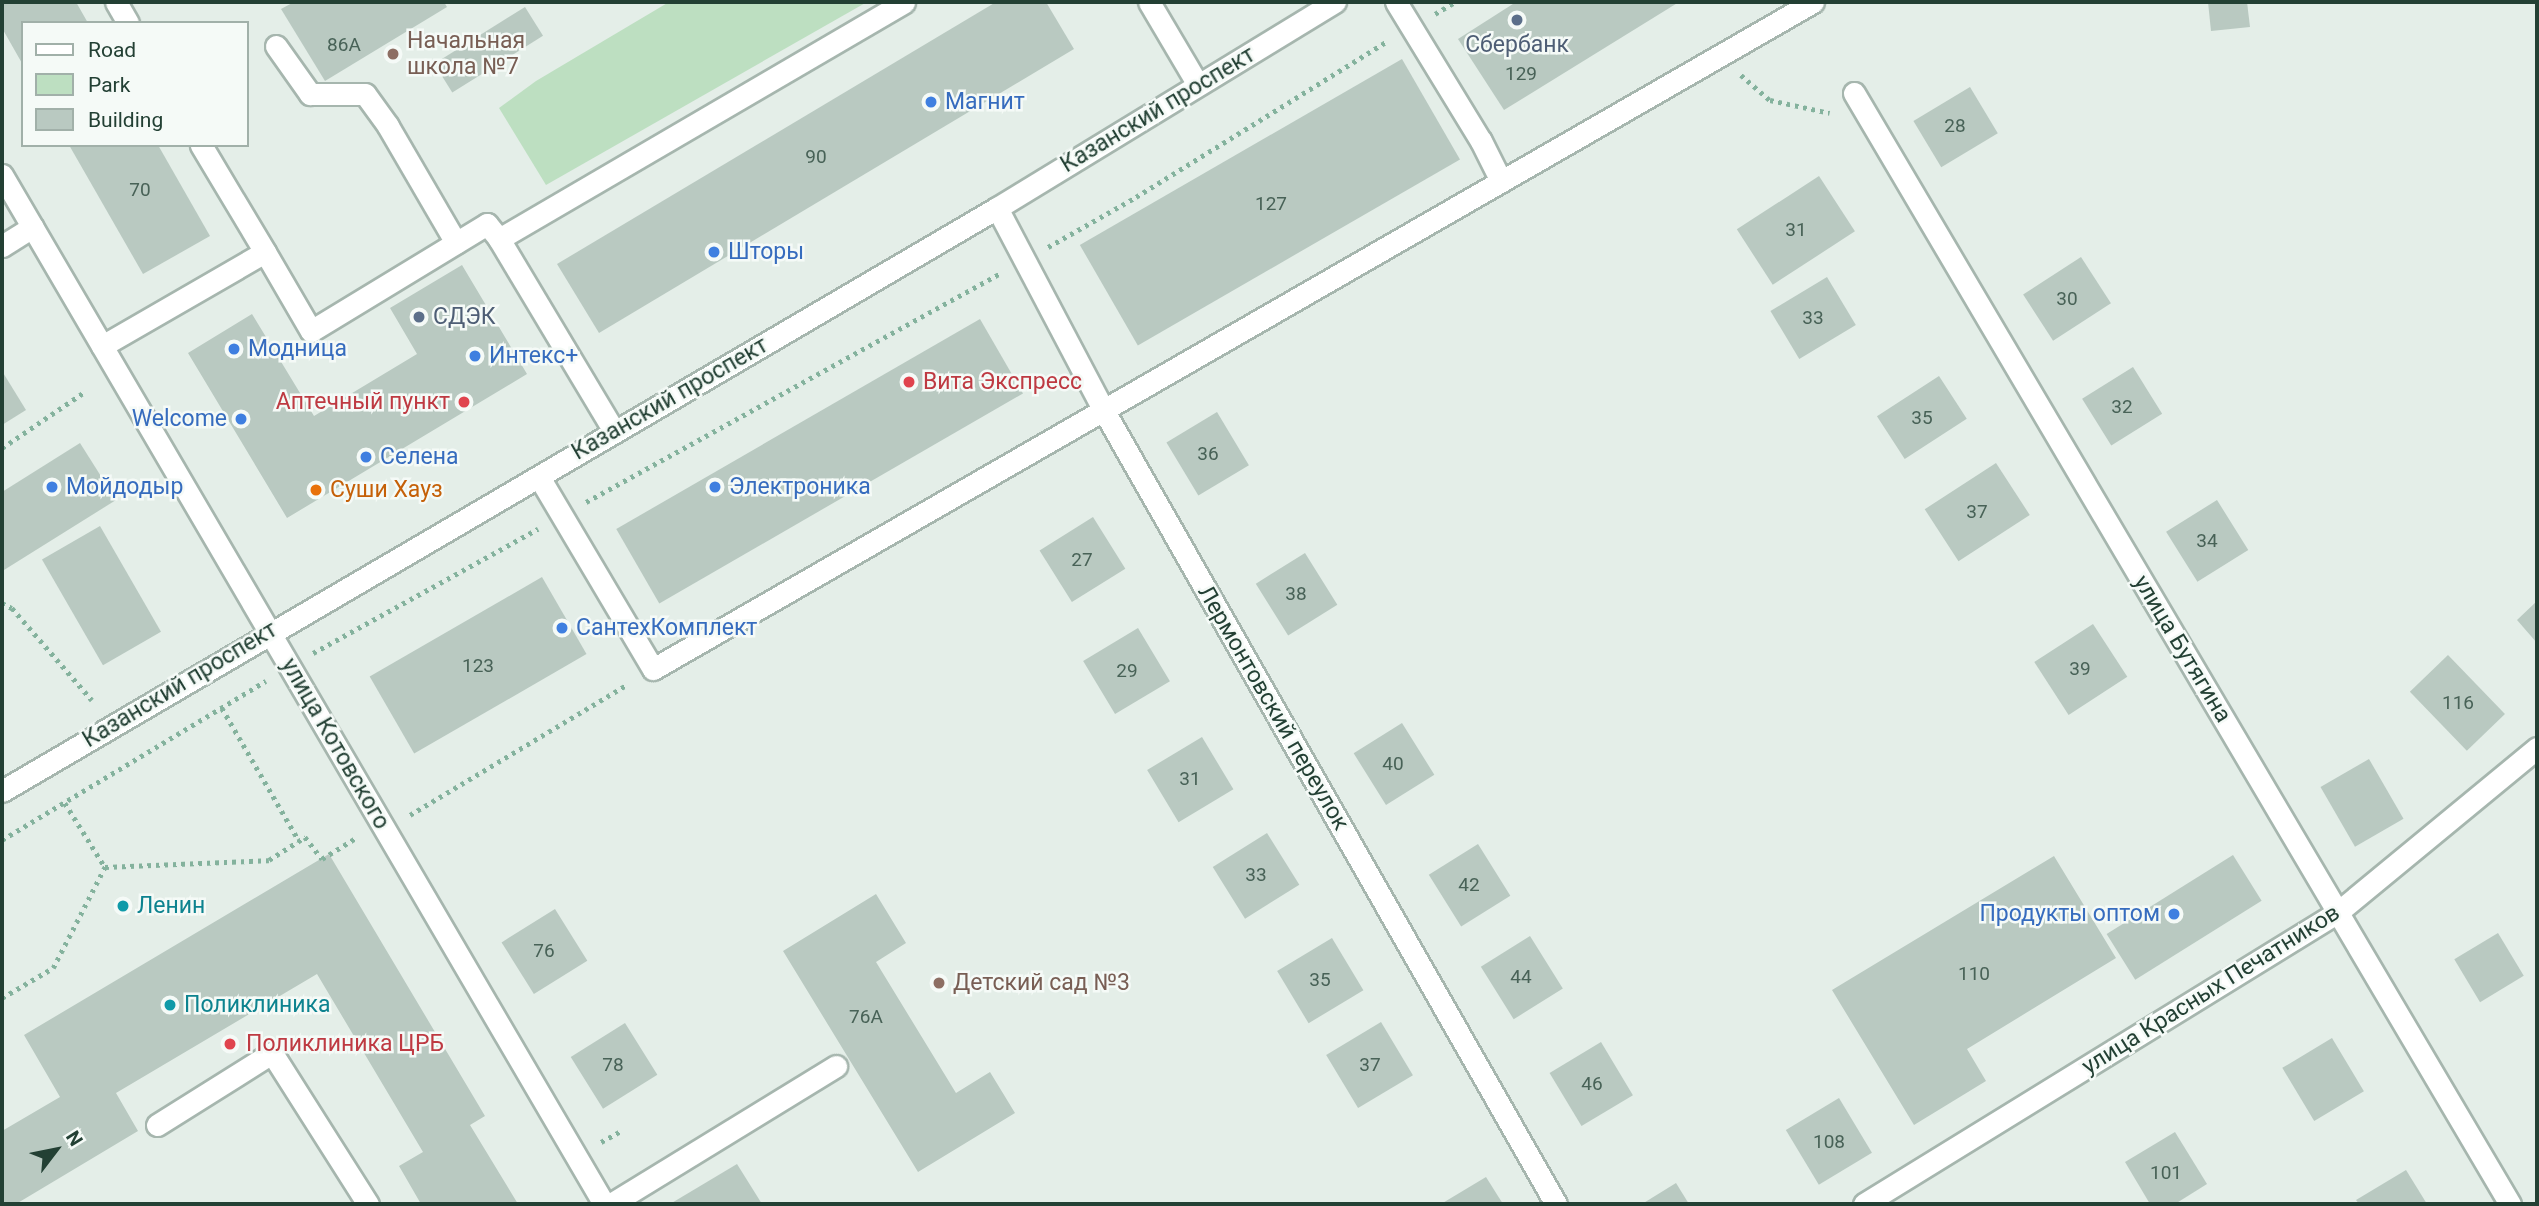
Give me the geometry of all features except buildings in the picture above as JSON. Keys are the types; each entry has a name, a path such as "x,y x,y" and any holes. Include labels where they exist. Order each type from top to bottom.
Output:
{"street":[{"path":"116,2 127,21"},
{"path":"499,239 904,2"},
{"path":"1149,2 1198,85"},
{"name":"Казанский проспект","path":"2,791 998,208 1335,2"},
{"path":"1396,2 1481,141 1501,181"},
{"path":"539,477 653,669 1813,2"},
{"path":"276,46 310,94 365,94 388,126 456,243"},
{"name":"улица Бутягина","path":"1854,93 2510,1204"},
{"path":"202,147 311,331 487,224 499,239 614,431"},
{"name":"улица Котовского","path":"2,174 604,1204"},
{"name":"Лермонтовский переулок","path":"998,208 1104,411 1556,1204"},
{"path":"2,246 32,227"},
{"path":"102,345 264,252"},
{"name":"улица Красных Печатников","path":"1864,1204 2338,912 2537,748"},
{"path":"157,1125 272,1053 368,1204"},
{"path":"611,1204 836,1066"}],"path":[{"path":"2,840 289,666 1136,197 1455,2"},
{"path":"1720,56 1770,100 1871,121"},
{"path":"2,448 83,393"},
{"path":"2,603 12,608 92,700"},
{"path":"105,867 269,860 305,838 322,859 653,669"},
{"path":"222,708 299,841"},
{"path":"65,803 105,867"},
{"path":"2,998 53,968 105,867"}],"green space":[{"path":"669,2 867,2 546,185 499,108 536,81"}],"place":[{"name":"Сбербанк","path":"1517,20"},
{"name":"Начальная школа №7","path":"393,54"},
{"name":"Магнит","path":"931,102"},
{"name":"Шторы","path":"714,252"},
{"name":"СДЭК","path":"419,317"},
{"name":"Модница","path":"234,349"},
{"name":"Интекс+","path":"475,356"},
{"name":"Вита Экспресс","path":"909,382"},
{"name":"Аптечный пункт","path":"464,402"},
{"name":"Welcome","path":"241,419"},
{"name":"Селена","path":"366,457"},
{"name":"Мойдодыр","path":"52,487"},
{"name":"Электроника","path":"715,487"},
{"name":"Суши Хауз","path":"316,490"},
{"name":"СантехКомплект","path":"562,628"},
{"name":"Ленин","path":"123,906"},
{"name":"Продукты оптом","path":"2174,914"},
{"name":"Детский сад №3","path":"939,983"},
{"name":"Поликлиника","path":"170,1005"},
{"name":"Поликлиника ЦРБ","path":"230,1044"}]}
